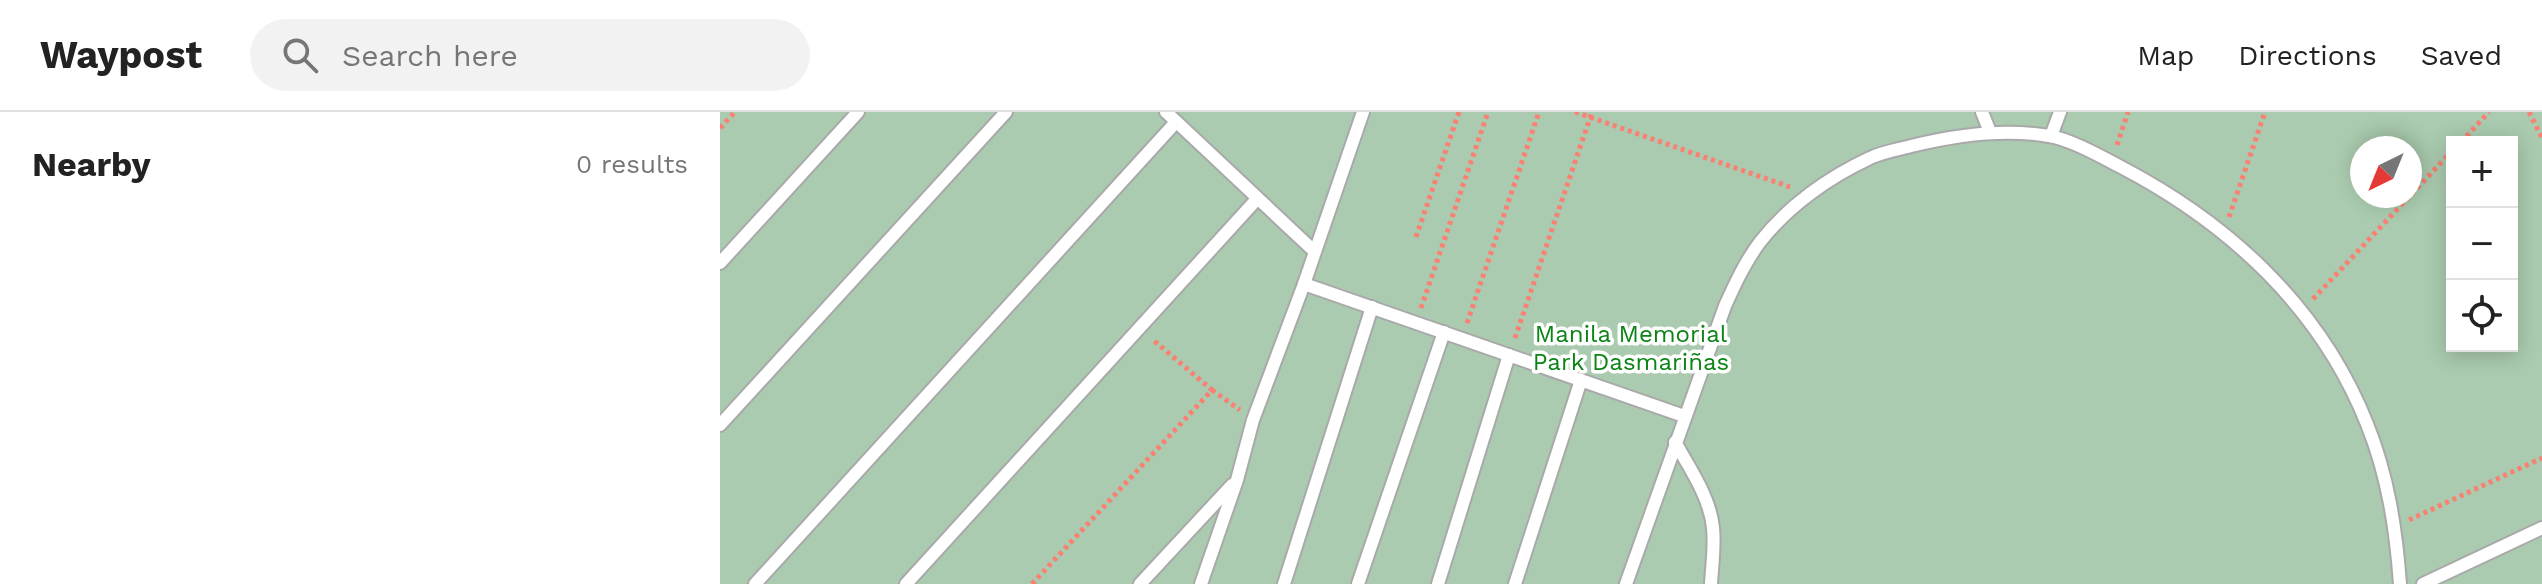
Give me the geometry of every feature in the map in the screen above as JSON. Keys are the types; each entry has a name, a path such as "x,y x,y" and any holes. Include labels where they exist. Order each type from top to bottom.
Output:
{"lane":[{"path":"720,263 858,112"},
{"path":"720,425 1006,112"},
{"path":"1166,112 1314,251"},
{"path":"1201,584 1237,480 1253,420 1363,112"},
{"path":"1982,112 1990,132"},
{"path":"2051,136 2060,112"},
{"path":"755,584 1176,122"},
{"path":"1626,584 1725,306 1760,242 1810,194 1872,157 1927,142 1990,132 2051,136 2111,162 2166,191 2252,255 2320,336 2367,424 2385,478 2395,526 2400,584"},
{"path":"906,584 1257,199"},
{"path":"1304,284 1684,416"},
{"path":"1284,584 1372,307"},
{"path":"1358,584 1444,332"},
{"path":"1438,584 1509,355"},
{"path":"1515,584 1581,380"},
{"path":"1675,442 1701,488 1713,528 1711,584"},
{"path":"1140,584 1237,480"},
{"path":"2423,584 2542,528"}],"path":[{"path":"720,128 735,112"},
{"path":"1416,237 1459,112"},
{"path":"1416,323 1488,112"},
{"path":"1461,338 1539,112"},
{"path":"1575,112 1592,115 1810,194"},
{"path":"2111,162 2128,112"},
{"path":"2224,232 2265,112"},
{"path":"2467,136 2489,112"},
{"path":"2529,112 2542,138"},
{"path":"1509,355 1592,115"},
{"path":"2301,312 2446,157"},
{"path":"1139,329 1253,420"},
{"path":"1032,584 1212,390"},
{"path":"2395,526 2542,458"}],"green space":[{"name":"Manila Memorial Park Dasmariñas","path":"720,112 2542,112 2542,584 720,584"}]}
